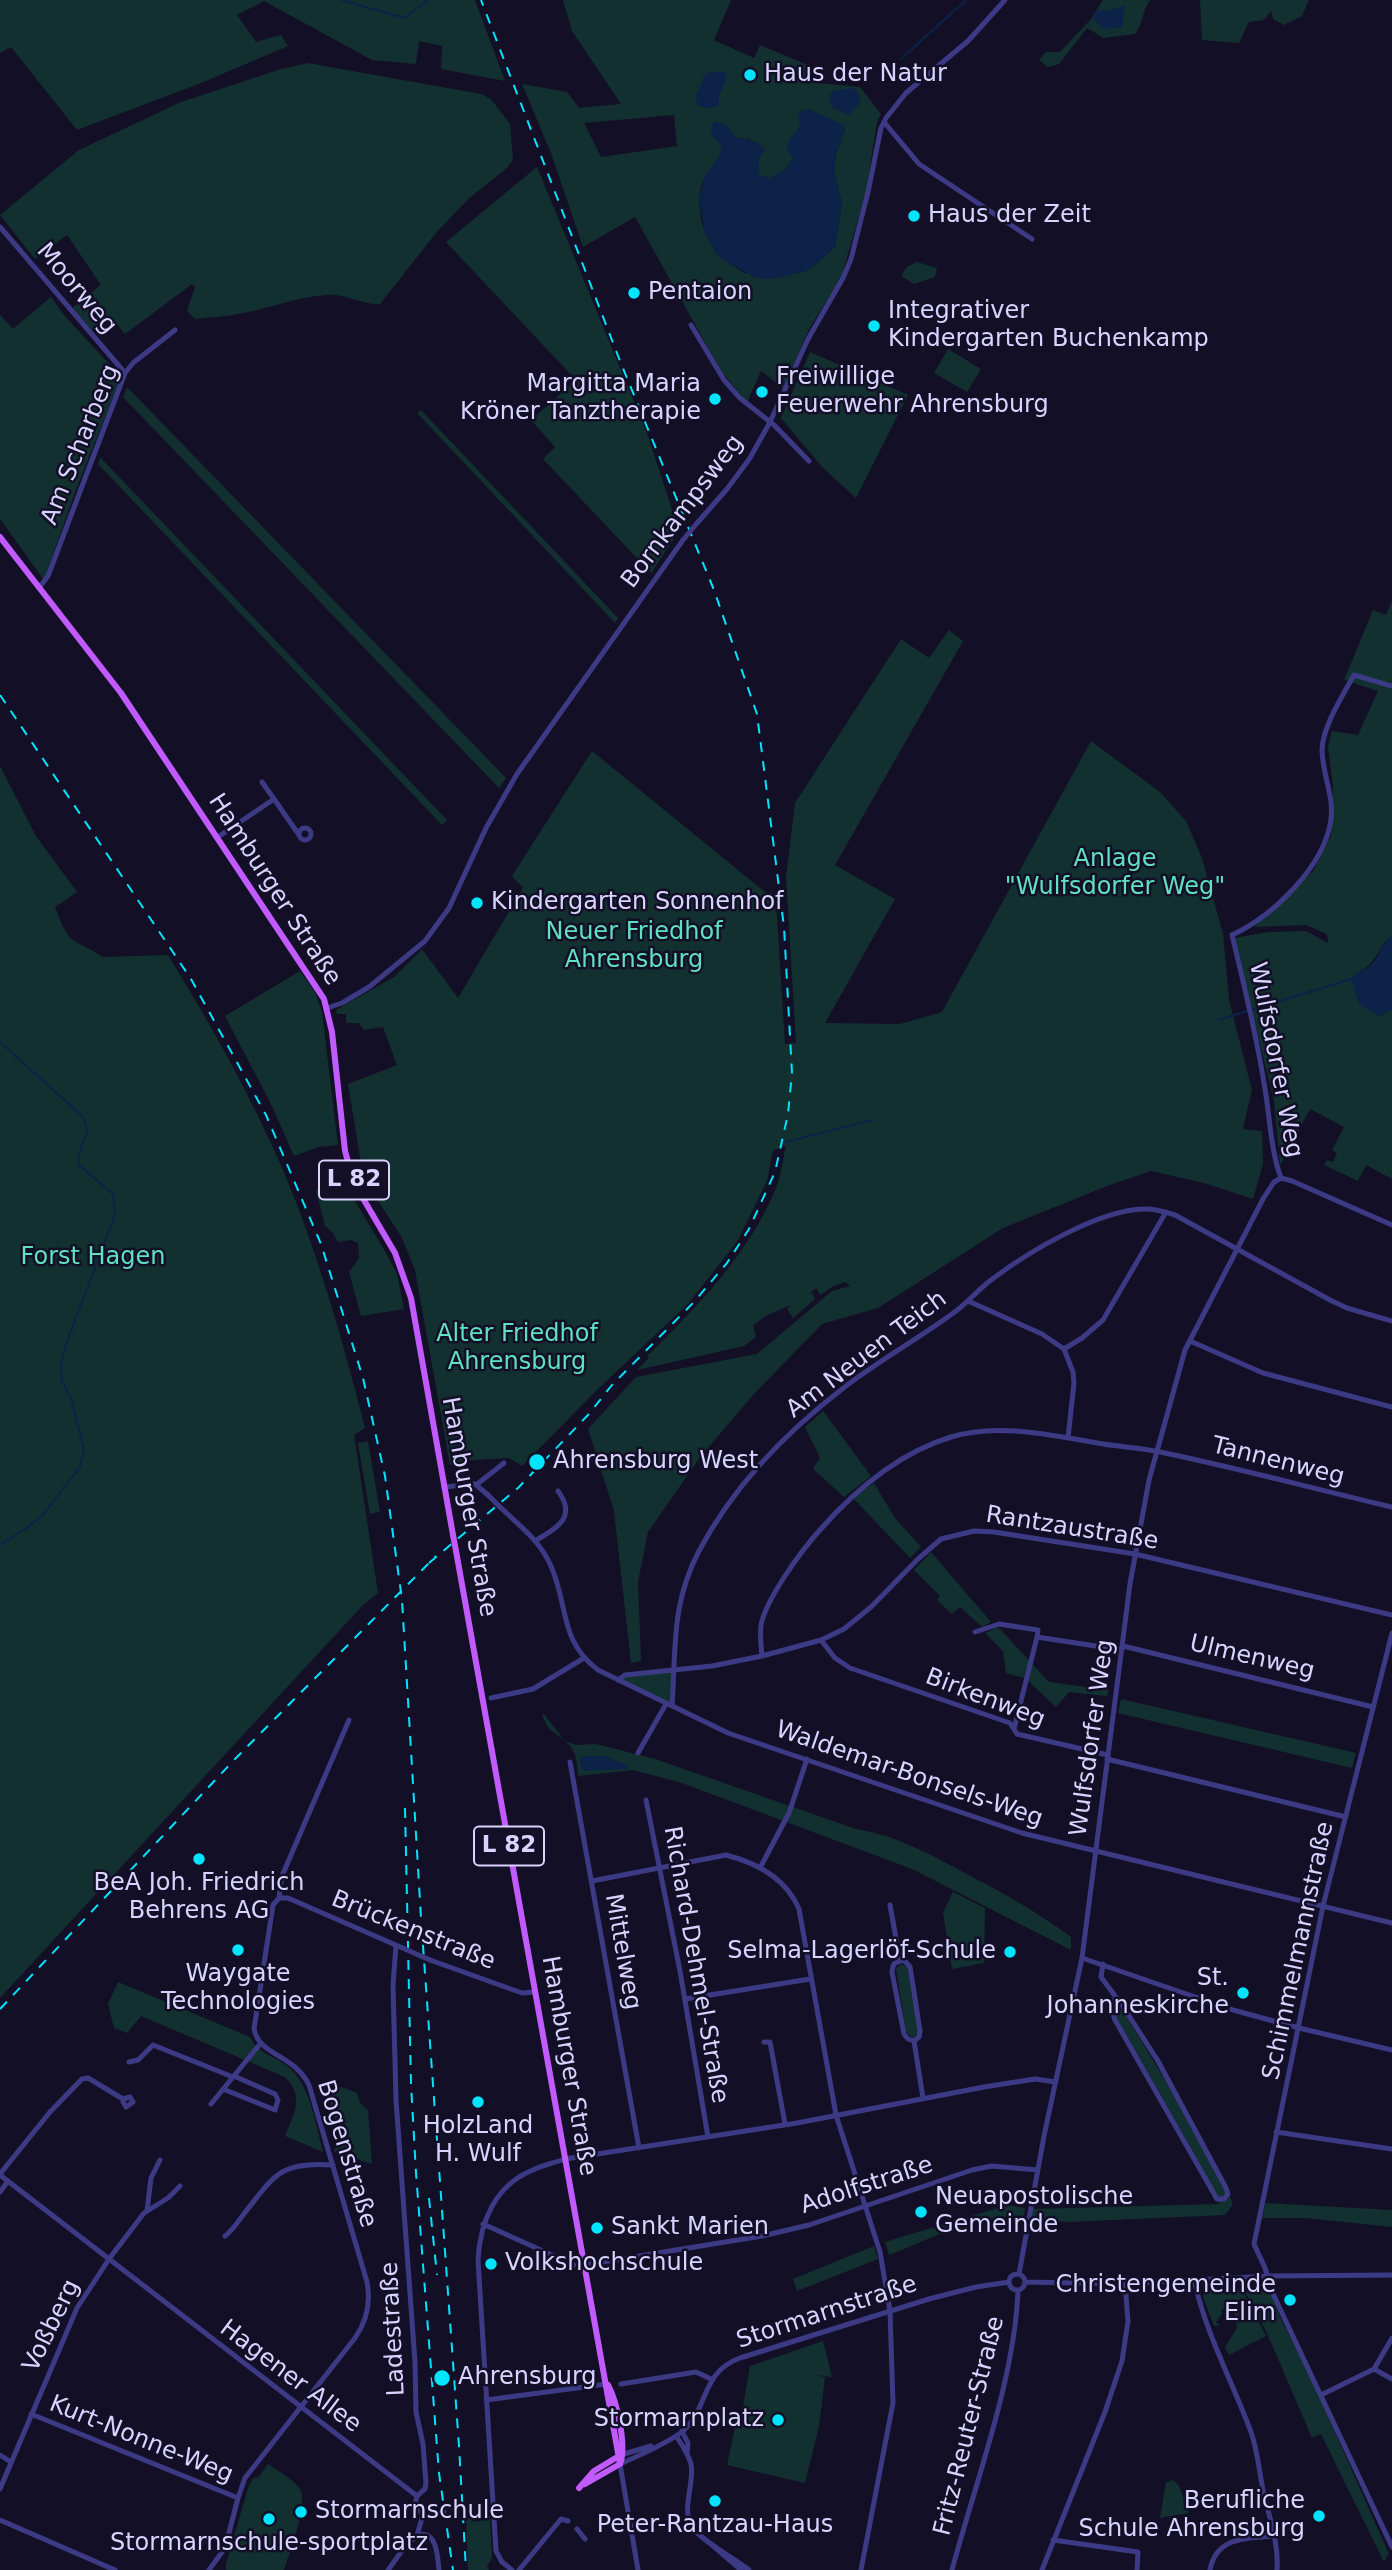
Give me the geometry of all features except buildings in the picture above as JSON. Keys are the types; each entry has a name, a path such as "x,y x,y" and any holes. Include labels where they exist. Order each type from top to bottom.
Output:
{"main road":[{"name":"Hamburger Straße","path":"0,537 121,693 316,984 327,1008 345,1151 354,1183 395,1253 411,1298 584,2265 607,2384 613,2396 620,2459"},
{"path":"620,2459 579,2488 594,2471 620,2459"}],"street":[{"name":"Bornkampsweg","path":"327,1008 342,1003 406,958 432,932 449,908 486,828 517,774 683,540 750,458 808,339 847,269 869,192 884,122 898,101 968,41 1005,0"},
{"path":"884,122 919,164 1032,239"},
{"name":"Moorweg","path":"0,227 125,373"},
{"path":"691,325 724,380 809,461"},
{"name":"Am Scharberg","path":"39,588 48,576 125,373 133,363 175,330"},
{"name":"Wulfsdorfer Weg","path":"1056,2082 1082,1958 1135,1554 1156,1451 1180,1366 1190,1341 1271,1186 1281,1178 1275,1163 1256,1039 1232,935 1248,928 1277,906 1308,870 1324,845 1331,819 1322,748 1332,715 1354,675 1392,686"},
{"path":"262,782 299,835"},
{"path":"218,837 274,799"},
{"path":"1281,1178 1392,1225"},
{"name":"Am Neuen Teich","path":"669,1705 675,1670 678,1602 699,1551 746,1480 776,1447 829,1399 968,1301 991,1280 1064,1235 1099,1219 1129,1210 1166,1212 1347,1308 1392,1321"},
{"path":"1064,1349 1082,1338 1102,1320 1122,1291 1166,1212"},
{"path":"968,1301 1042,1334 1064,1349 1073,1372 1074,1383 1068,1438"},
{"path":"1190,1341 1263,1373 1392,1407"},
{"name":"Tannenweg","path":"762,1656 761,1625 766,1609 815,1536 849,1498 873,1479 928,1445 965,1433 1004,1431 1156,1451 1392,1507"},
{"path":"444,1487 476,1485 504,1463"},
{"name":"Waldemar-Bonsels-Weg","path":"476,1485 535,1541 552,1569 570,1639 584,1658 598,1670 669,1705 728,1733 1022,1833 1392,1923"},
{"path":"535,1541 558,1527 564,1519 565,1506 558,1492"},
{"name":"Rantzaustraße","path":"618,1680 625,1675 712,1666 821,1640 857,1619 928,1549 941,1539 955,1534 993,1532 1135,1554 1392,1615"},
{"name":"Ulmenweg","path":"975,1632 994,1624 1038,1630 1037,1637 1122,1648 1373,1706"},
{"name":"Schimmelmannstraße","path":"1392,1633 1323,1906 1254,2239 1274,2295 1392,2547"},
{"path":"1014,1729 1037,1637"},
{"name":"Birkenweg","path":"821,1640 835,1658 850,1668 1010,1723 1017,1734 1346,1817"},
{"path":"491,1698 533,1689 584,1658"},
{"path":"638,1753 669,1705"},
{"path":"211,2104 260,2044 254,2034 254,2025 273,1905 279,1898 282,1876 349,1720"},
{"path":"760,1868 789,1813 807,1759"},
{"name":"Mittelweg","path":"570,1762 639,2148"},
{"name":"Richard-Dehmel-Straße","path":"646,1800 685,1999 708,2137"},
{"path":"592,1881 726,1855 743,1859 786,1886 799,1909 836,2115 880,2252 890,2311 893,2403 861,2570"},
{"name":"Brückenstraße","path":"279,1898 288,1898 430,1961 523,1993 534,1992"},
{"path":"890,1905 900,1961"},
{"name":"Ladestraße","path":"397,1946 393,1984 396,2100 415,2362 416,2412 424,2444 426,2483 425,2489 417,2496"},
{"path":"1082,1958 1191,1996 1299,2028 1392,2050"},
{"path":"900,1961 907,1962 910,1967 920,2031 919,2037 914,2041 904,2034 892,1972 893,1966 900,1961"},
{"path":"1104,1964 1101,1978 1158,2061 1226,2188 1228,2194 1224,2199 1217,2199 1112,2014 1115,2002"},
{"path":"685,1999 810,1979"},
{"path":"914,2041 923,2098"},
{"path":"764,2042 771,2042 785,2124"},
{"name":"Bogenstraße","path":"209,2570 225,2548 238,2498 251,2470 358,2335 368,2308 368,2283 305,2078 291,2063 260,2044"},
{"path":"129,2062 137,2061 153,2045 275,2094 278,2102 275,2110 223,2089"},
{"path":"1144,2068 1158,2061"},
{"path":"0,2175 50,2112 82,2079 88,2078 123,2099"},
{"path":"508,2570 496,2551 478,2264 479,2239 494,2203 511,2183 532,2170 565,2160 1035,2079 1056,2082 1019,2274 1025,2282"},
{"path":"1178,2129 1190,2121"},
{"path":"1276,2132 1392,2149"},
{"path":"147,2211 152,2175 160,2160"},
{"path":"225,2236 281,2172 303,2164 333,2165"},
{"name":"Adolfstraße","path":"584,2265 762,2236 825,2221 972,2170 992,2166 1038,2169"},
{"name":"Hagener Allee","path":"0,2175 417,2496"},
{"path":"0,2192 8,2181"},
{"path":"108,2259 147,2211 168,2198 180,2186"},
{"path":"483,2224 574,2265"},
{"name":"Voßberg","path":"0,2489 77,2308 108,2259"},
{"name":"Stormarnstraße","path":"711,2379 725,2364 735,2360 955,2291 1009,2282 1011,2276 1019,2274"},
{"path":"1025,2282 1125,2284 1268,2276 1392,2275"},
{"path":"1194,2280 1203,2317 1236,2393 1258,2458 1278,2556 1277,2570"},
{"path":"1009,2282 1012,2288 1018,2290 1025,2282"},
{"path":"1042,2570 1122,2361 1128,2321 1125,2284"},
{"name":"Fritz-Reuter-Straße","path":"951,2570 996,2413 1008,2358 1018,2290"},
{"path":"1321,2395 1374,2369 1392,2338"},
{"path":"1374,2369 1392,2379"},
{"path":"620,2459 682,2431 696,2412 711,2379 696,2372 621,2384"},
{"path":"486,2400 607,2384"},
{"name":"Kurt-Nonne-Weg","path":"31,2414 238,2498"},
{"path":"682,2431 688,2444 687,2454"},
{"path":"676,2436 687,2454 692,2473 688,2502 694,2530 741,2570"},
{"path":"620,2459 657,2444"},
{"path":"0,2455 11,2462"},
{"name":"Hamburger Straße","path":"620,2459 638,2570"},
{"path":"388,2570 417,2535 423,2515 415,2504 417,2496"},
{"path":"519,2570 561,2519 568,2521"},
{"path":"0,2520 115,2570"},
{"path":"577,2529 585,2539"},
{"path":"417,2535 430,2538 435,2547 439,2570"},
{"path":"1210,2570 1212,2559 1219,2549 1235,2539 1273,2536"},
{"path":"1053,2540 1138,2552 1137,2570"},
{"path":"712,2545 750,2570"}],"green space":[{"path":"0,0 475,0 505,81 441,69 442,46 419,41 416,64 372,60 264,1 237,15 256,42 281,35 288,46 201,83 77,130 11,47 0,53"},
{"path":"563,0 731,0 714,40 754,58 760,45 824,72 818,83 860,87 881,114 877,122 866,192 841,278 809,329 783,388 761,371 747,402 721,371 635,217 583,247 551,153 522,84 567,92 579,108 621,104 572,31","holes":["809,109 845,129 836,155 834,171 842,202 835,247 809,270 744,273 717,255 701,219 701,188 705,176 720,155 722,146 714,122 725,124 736,138 750,139 759,158 759,174 769,179 786,169 793,158 790,139 800,127 801,111","674,115 677,146 601,157 584,123"]},
{"path":"1103,0 1150,0 1135,34 1104,38 1087,28 1059,64 1048,67 1039,60 1046,52 1060,52 1091,19"},
{"path":"1200,0 1309,0 1302,16 1284,25 1273,19 1271,11 1264,20 1249,22 1239,43 1202,40"},
{"path":"308,63 481,94 491,99 510,124 513,160 507,168 468,199 436,233 380,304 327,295 233,315 195,319 187,311 195,287 192,284 125,334 110,316 92,330 72,308 101,285 67,235 35,259 0,215 79,150 181,102 281,69"},
{"path":"537,167 647,433 679,531 651,573 543,459 555,447 531,420 576,380 446,242"},
{"path":"917,262 937,268 935,277 914,284 901,276 907,267"},
{"path":"51,297 121,377 77,487 44,580 0,519 0,315 13,329"},
{"path":"948,349 981,369 967,392 934,373"},
{"path":"810,352 908,395 856,498 823,468 781,418"},
{"path":"127,387 506,778 499,788 123,397"},
{"path":"421,410 618,618 615,623 417,413"},
{"path":"100,457 447,820 442,825 98,464"},
{"path":"1392,601 1392,936 1370,964 1360,971 1369,1010 1378,1016 1392,1010 1392,1179 1366,1165 1358,1181 1324,1165 1327,1160 1333,1162 1337,1153 1332,1150 1344,1127 1310,1109 1280,1165 1274,1101 1234,938 1269,932 1306,931 1328,943 1327,934 1306,925 1254,927 1313,871 1331,836 1333,785 1328,747 1332,731 1358,735 1378,691 1344,680 1373,610 1386,615"},
{"path":"949,630 963,641 835,865 895,899 825,1023 900,1024 942,1012 1091,741 1160,792 1186,821 1202,858 1223,934 1229,1000 1252,1090 1243,1129 1262,1131 1263,1164 1253,1199 1204,1183 1151,1171 1003,1228 878,1308 822,1324 752,1396 701,1456 648,1532 638,1582 641,1661 631,1663 614,1511 588,1429 636,1377 757,1354 832,1291 850,1286 845,1282 820,1295 816,1288 809,1294 812,1293 815,1299 793,1318 787,1309 791,1305 765,1316 753,1326 756,1337 744,1346 637,1370 720,1278 751,1235 776,1188 786,1146 773,1150 767,1181 737,1242 687,1305 522,1466 509,1458 472,1460 450,1465 415,1270 402,1238 370,1188 362,1169 348,1084 397,1065 383,1027 364,1030 359,1023 346,1023 346,1014 337,1014 336,1010 394,977 422,949 458,998 523,888 512,876 592,751 776,901 785,1044 796,1043 786,877 795,803 901,639 929,658"},
{"name":"Forst Hagen","path":"0,766 36,836 77,892 55,907 68,935 102,957 168,955 231,1063 273,1147 319,1268 365,1428 354,1435 378,1593 363,1605 0,1998"},
{"path":"300,971 315,992 322,1012 338,1145 319,1147 294,1156 272,1106 225,1016"},
{"path":"336,1186 349,1191 386,1253 397,1274 404,1309 361,1316 349,1272 359,1258 358,1243 351,1240 338,1242 325,1226 316,1190"},
{"path":"823,1411 871,1476 844,1497 813,1469 820,1458 805,1427"},
{"path":"368,1441 380,1512 370,1514 358,1443"},
{"path":"874,1483 895,1518 921,1547 910,1558 853,1498"},
{"path":"931,1552 991,1622 982,1627 960,1607 952,1614 937,1600 940,1596 914,1570"},
{"path":"998,1627 1049,1682 1109,1690 1107,1696 1069,1692 1056,1707 1025,1678 1006,1673 1003,1651 985,1633"},
{"path":"672,1672 670,1703 621,1680 623,1677"},
{"path":"1121,1699 1356,1753 1352,1768 1118,1713"},
{"path":"542,1712 564,1740 550,1729"},
{"path":"566,1741 576,1745 596,1744 655,1759 912,1846 992,1887 1045,1919 1071,1937 1071,1950 912,1869 682,1783 633,1770 578,1776 574,1754"},
{"path":"953,1892 985,1908 984,1963 952,1969 943,1913"},
{"path":"902,1964 907,1967 918,2028 918,2033 913,2038 906,2032 896,1968"},
{"path":"118,1982 250,2037 258,2048 287,2065 304,2088 323,2152 285,2136 294,2113 296,2098 295,2091 285,2077 141,2016 127,2033 114,2028 108,2004"},
{"path":"1122,2009 1173,2093 1232,2201 1232,2206 1225,2215 1067,2222 1031,2219 1032,2209 1219,2204 1215,2192 1115,2014"},
{"path":"331,2083 357,2093 360,2103 368,2110 372,2164 335,2152 334,2149 343,2146 325,2085"},
{"path":"1265,2203 1392,2210 1392,2227 1306,2218 1262,2218"},
{"path":"1008,2205 1025,2208 1024,2216 1006,2216 972,2223 889,2255 885,2242"},
{"path":"874,2246 878,2259 797,2291 793,2279"},
{"path":"1267,2282 1281,2319 1305,2365 1389,2554 1384,2562 1321,2434 1312,2438 1267,2333 1244,2290"},
{"path":"1208,2290 1242,2290 1266,2336 1229,2355 1225,2347 1237,2328 1235,2313 1242,2309 1244,2313 1249,2310 1243,2299 1221,2310 1222,2314 1216,2322 1220,2325 1214,2326 1203,2297"},
{"name":"Stormarnplatz","path":"823,2341 832,2377 809,2374 825,2377 819,2426 805,2483 727,2465 738,2413 742,2413 750,2366"},
{"name":"Stormarnschule-sportplatz","path":"268,2464 292,2481 302,2495 300,2516 284,2570 226,2570 248,2488 253,2478 259,2477"},
{"path":"1173,2480 1179,2486 1189,2513 1160,2518 1166,2482"},
{"path":"466,2514 476,2521 490,2517 492,2558 487,2566 489,2570 468,2570"}],"water":[{"path":"1125,5 1122,27 1103,29 1093,18 1097,10 1109,11"},
{"path":"722,71 727,78 719,96 719,105 708,108 698,105 695,98 706,73"},
{"path":"852,88 858,92 861,102 849,115 831,107 829,96 833,91"},
{"path":"808,109 844,125 845,129 836,155 834,171 842,202 835,247 809,270 775,279 756,278 717,255 705,233 699,199 705,176 720,155 722,146 712,135 711,129 714,122 725,124 736,138 762,146 765,150 759,158 759,174 769,179 786,169 793,158 787,150 788,142 800,127 798,115"},
{"path":"1392,936 1392,1010 1378,1016 1359,1004 1351,979 1371,965"},
{"path":"605,1756 627,1765 628,1769 584,1771 580,1758"}],"waterway":[{"path":"341,0 404,18 428,0"},
{"path":"901,59 966,0"},
{"path":"1252,1010 1351,979"},
{"path":"1219,1020 1247,1011"},
{"path":"0,1042 81,1115 87,1128 80,1150 79,1165 113,1194 115,1215 66,1344 61,1364 62,1382 71,1398 84,1450 80,1467 43,1515 0,1545"},
{"path":"786,1142 873,1120"}],"railway":[{"path":"429,1563 518,1488 588,1415 612,1385 693,1303 727,1263 749,1229 775,1172 788,1114 792,1073 784,927 757,714 714,590 620,361 481,0"},
{"path":"0,695 191,979 266,1115 321,1244 363,1378 385,1476 402,1600 466,2570"},
{"path":"0,2009 235,1759 436,1556"},
{"path":"405,1808 411,2084 416,2173 439,2473 453,2570"},
{"path":"429,2198 437,2275"}],"place":[{"name":"Haus der Natur","path":"750,75"},
{"name":"Haus der Zeit","path":"914,216"},
{"name":"Pentaion","path":"634,293"},
{"name":"Integrativer Kindergarten Buchenkamp","path":"874,326"},
{"name":"Freiwillige Feuerwehr Ahrensburg","path":"762,392"},
{"name":"Margitta Maria Kröner Tanztherapie","path":"715,399"},
{"name":"Kindergarten Sonnenhof","path":"477,903"},
{"name":"Ahrensburg West","path":"537,1462"},
{"name":"BeA Joh. Friedrich Behrens AG","path":"199,1859"},
{"name":"Waygate Technologies","path":"238,1950"},
{"name":"Selma-Lagerlöf-Schule","path":"1010,1952"},
{"name":"St. Johanneskirche","path":"1243,1993"},
{"name":"HolzLand H. Wulf","path":"478,2102"},
{"name":"Neuapostolische Gemeinde","path":"921,2212"},
{"name":"Sankt Marien","path":"597,2228"},
{"name":"Volkshochschule","path":"491,2264"},
{"name":"Christengemeinde Elim","path":"1290,2300"},
{"name":"Ahrensburg","path":"442,2378"},
{"name":"Stormarnplatz","path":"778,2420"},
{"name":"Peter-Rantzau-Haus","path":"715,2501"},
{"name":"Stormarnschule","path":"301,2512"},
{"name":"Berufliche Schule Ahrensburg","path":"1319,2516"},
{"name":"Stormarnschule-sportplatz","path":"269,2519"}],"park label":[{"name":"Anlage \"Wulfsdorfer Weg\"","path":"1115,874"},
{"name":"Neuer Friedhof Ahrensburg","path":"634,947"},
{"name":"Alter Friedhof Ahrensburg","path":"517,1349"}]}
